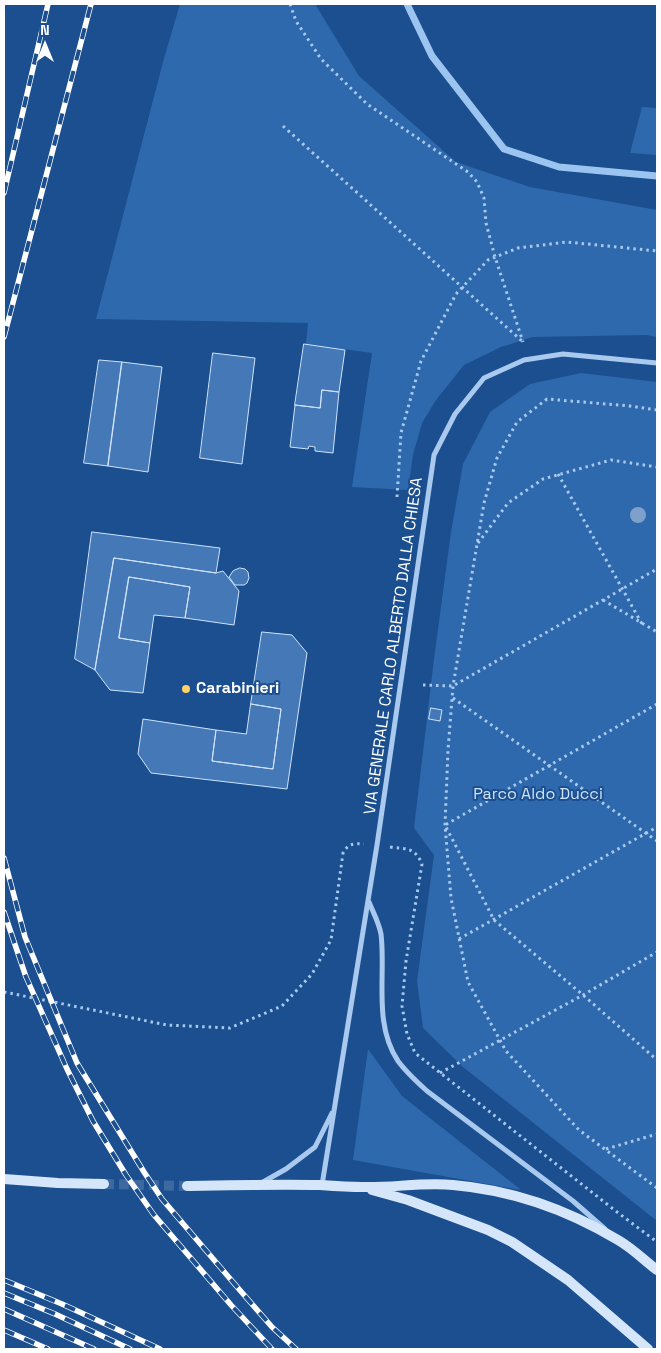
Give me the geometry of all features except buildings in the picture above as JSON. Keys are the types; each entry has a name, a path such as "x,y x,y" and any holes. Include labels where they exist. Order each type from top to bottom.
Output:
{"main road":[{"path":"4,1179 104,1184"},
{"path":"187,1186 259,1184 364,1188 416,1184 453,1185 505,1194 533,1201 566,1213 619,1240 657,1270"},
{"path":"364,1188 408,1200 488,1230 512,1242 568,1280 648,1349"}],"street":[{"name":"VIA GENERALE CARLO ALBERTO DALLA CHIESA","path":"322,1185 368,901 434,455 455,414 484,378 524,360 564,354 657,363"},
{"path":"368,901 380,932 385,1029 398,1060 427,1091 573,1200 619,1240"},
{"name":"VIA GENERALE CARLO ALBERTO DALLA CHIESA","path":"259,1184 286,1169 315,1147 335,1108"}],"path":[{"path":"283,126 523,342 495,257 486,224 484,198 477,182 460,166 367,104 321,59 296,22 290,4"},
{"path":"397,497 401,433 422,361 456,294 488,260 518,248 567,242 657,251"},
{"path":"657,410 547,399 517,422 497,458 484,503 453,686 445,825 451,898 468,982 506,1051 579,1130 657,1188"},
{"path":"477,543 508,503 543,479 611,460 657,467"},
{"path":"558,474 642,624"},
{"path":"424,685 453,686 657,569"},
{"path":"602,600 657,632"},
{"path":"453,698 657,841"},
{"path":"445,825 657,704"},
{"path":"445,825 494,920 657,1060"},
{"path":"459,940 657,827"},
{"path":"4,992 168,1025 230,1028 282,1006 312,974 331,940 343,853 347,846 355,843 364,844"},
{"path":"398,848 411,850 418,855 422,864 406,961 402,1006 407,1034 415,1053 616,1212 657,1242"},
{"path":"440,1072 583,995 657,952"},
{"path":"605,1150 657,1134"}],"green space":[{"path":"180,4 315,4 359,76 456,162 530,187 657,210 657,337 646,335 533,337 501,347 464,365 436,400 422,423 413,455 408,490 352,487 372,353 306,344 308,323 96,319"},
{"path":"642,107 657,108 657,155 630,153"},
{"name":"Parco Aldo Ducci","path":"581,373 657,382 657,1221 463,1067 423,1028 417,981 434,855 414,828 451,532 463,464 490,412 530,384"},
{"path":"368,1049 402,1096 521,1190 353,1160"}],"waterway":[{"path":"407,4 432,56 504,149 559,167 657,176"}],"tunnel":[{"path":"104,1184 187,1186"}],"railway":[{"path":"4,193 48,4"},
{"path":"4,337 91,4"},
{"path":"4,858 25,937 77,1063 162,1199 272,1327 296,1349"},
{"path":"4,912 26,977 67,1069 93,1121 126,1175 154,1215 231,1305 272,1349"},
{"path":"4,1280 62,1304 160,1349"},
{"path":"4,1293 55,1314 130,1349"},
{"path":"4,1309 94,1349"},
{"path":"4,1330 48,1349"}],"place":[{"name":"Carabinieri","path":"186,689"}]}
